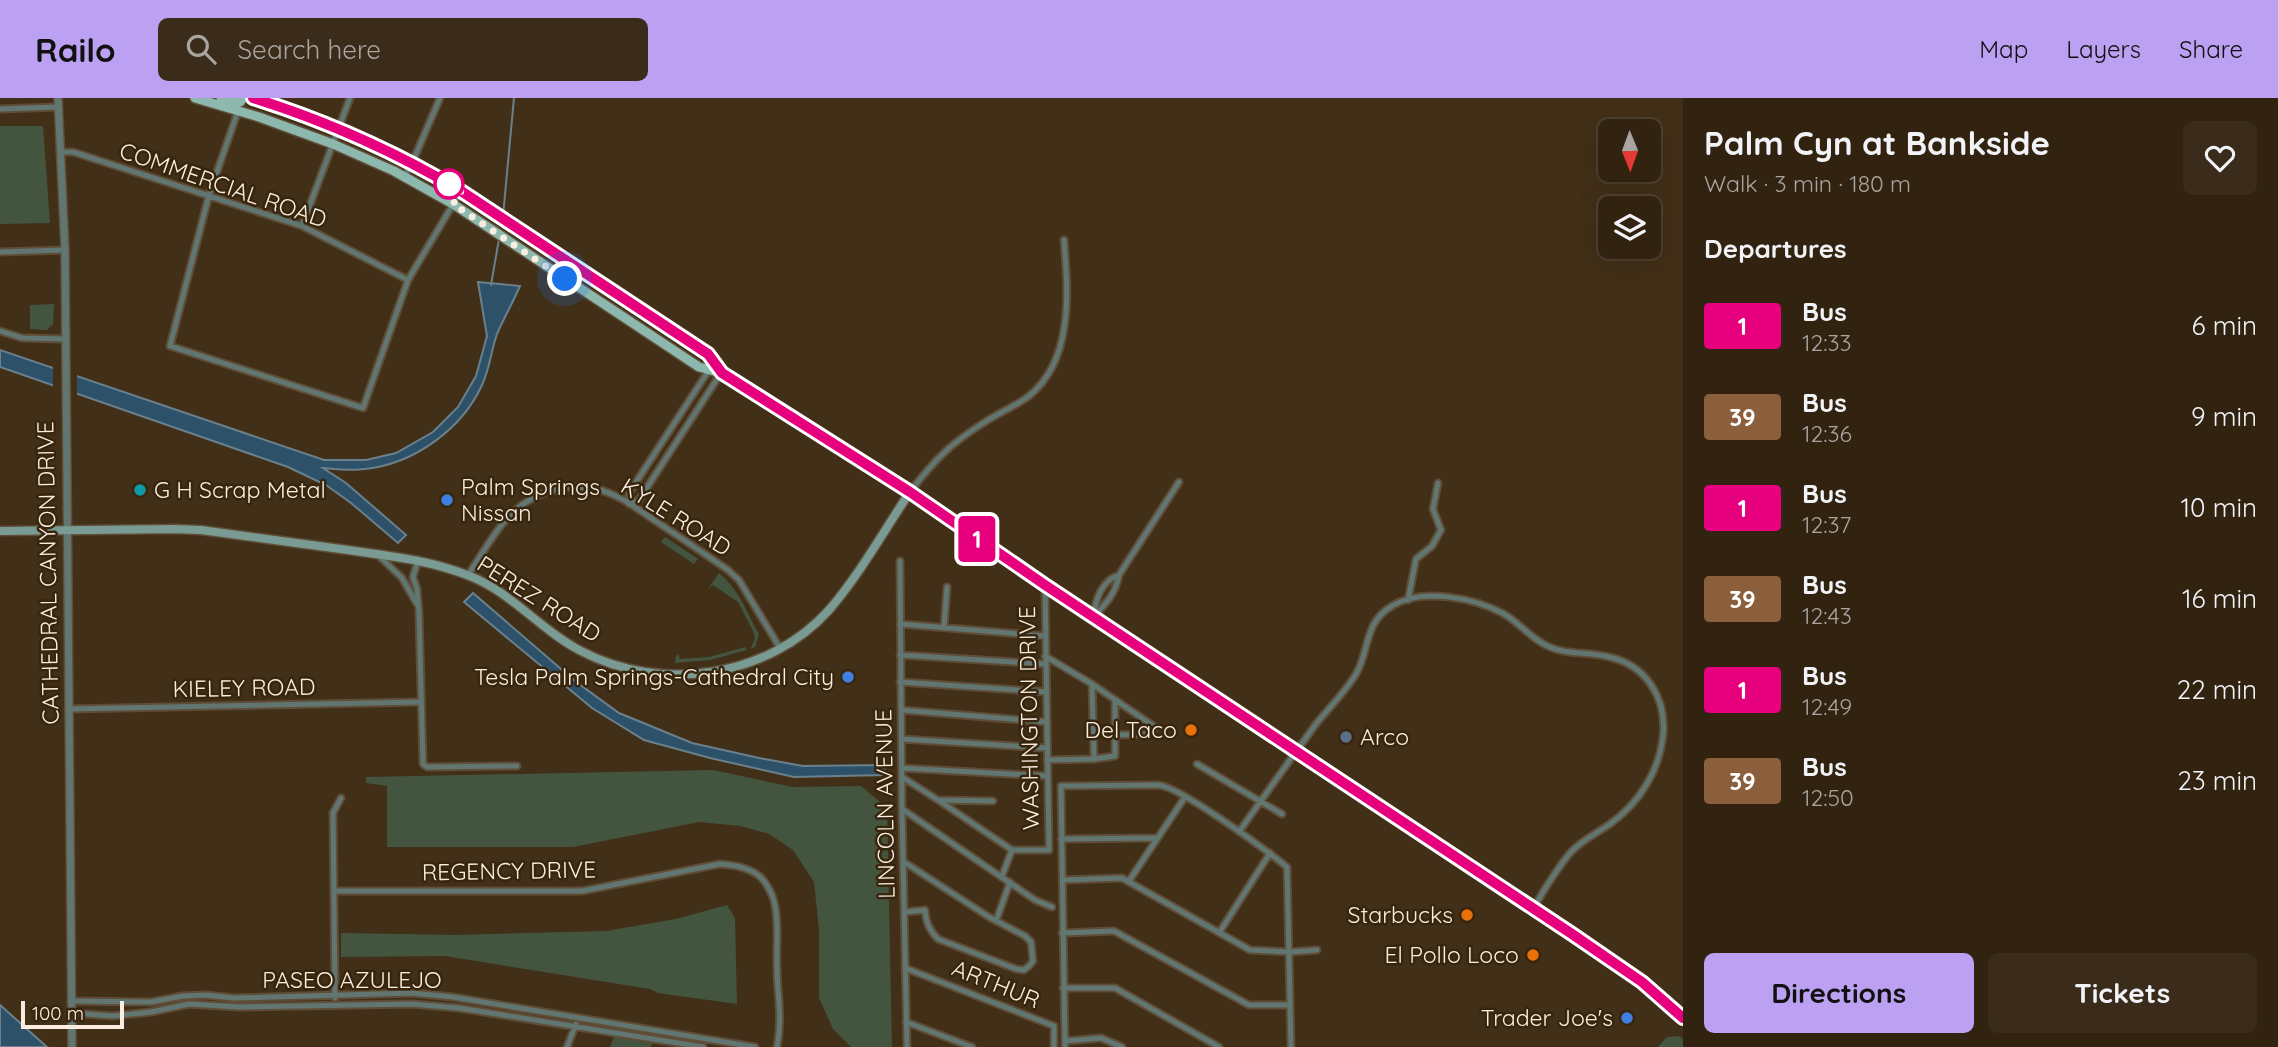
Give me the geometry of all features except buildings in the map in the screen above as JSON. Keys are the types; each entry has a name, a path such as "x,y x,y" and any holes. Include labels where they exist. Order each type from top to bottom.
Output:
{"main road":[{"path":"221,98 237,102 243,98"},
{"path":"253,98 338,129 412,163 461,191 708,354 712,366 722,373 910,492 1045,585 1642,982 1683,1018"},
{"path":"200,99 333,144 404,177 453,204 699,367 712,366"},
{"name":"PEREZ ROAD","path":"0,531 201,530 418,560 468,575 506,596 558,637 605,662 632,670 664,674 708,673 759,659 804,632 829,611 910,492"}],"street":[{"path":"302,226 350,98"},
{"path":"404,177 440,98"},
{"path":"0,109 58,102"},
{"name":"CATHEDRAL CANYON DRIVE","path":"58,102 65,250 72,1047"},
{"path":"238,111 209,195 170,346 363,408 408,280 461,191"},
{"name":"COMMERCIAL ROAD","path":"60,152 73,152 302,226 408,280"},
{"name":"PEREZ ROAD","path":"910,492 947,448 1030,395 1047,375 1058,353 1065,318 1067,280 1064,240"},
{"path":"0,252 65,250"},
{"path":"0,331 22,338 66,339"},
{"path":"712,366 629,494 629,504 639,500 722,373"},
{"path":"1093,617 1117,588 1119,575 1179,482"},
{"path":"1408,600 1416,559 1432,546 1441,530 1433,509 1438,484"},
{"name":"KYLE ROAD","path":"468,575 508,517 529,500 547,490 571,487 597,489 629,504 728,570 739,580 780,648"},
{"path":"378,554 402,578 418,607"},
{"path":"418,560 413,577 417,589 425,766 517,766"},
{"name":"LINCOLN AVENUE","path":"900,561 907,1047"},
{"path":"1093,617 1097,598 1108,580 1119,575"},
{"name":"WASHINGTON DRIVE","path":"1012,850 1049,850 1045,585"},
{"path":"944,627 947,587"},
{"path":"1239,832 1356,674 1365,651 1368,632 1378,619 1392,606 1416,597 1454,597 1483,604 1506,615 1542,644 1569,654 1608,656 1629,663 1646,676 1656,692 1662,713 1663,733 1654,771 1634,804 1572,851 1533,909"},
{"path":"900,624 1044,636"},
{"path":"900,655 1045,664"},
{"path":"1045,656 1093,684 1155,727 1151,734 1115,734"},
{"path":"900,682 1047,692"},
{"path":"1093,684 1094,759"},
{"path":"1047,760 1115,756 1115,701"},
{"name":"KIELEY ROAD","path":"68,709 421,702"},
{"path":"901,710 1047,722"},
{"path":"902,739 1046,748"},
{"path":"1197,764 1282,814"},
{"path":"902,768 1047,775"},
{"path":"902,777 1012,850 1002,876"},
{"path":"1122,1047 1101,1038 1065,1044 1061,786 1166,785 1287,867 1291,1047"},
{"path":"1129,881 1185,797"},
{"path":"335,1005 333,813 341,799"},
{"path":"938,800 993,801"},
{"path":"902,809 1035,900 1052,907"},
{"path":"1061,839 1156,838"},
{"path":"1219,933 1270,853"},
{"path":"904,862 996,921 1026,936 1031,942 1033,961 1024,970 1016,969 938,939 926,922 925,910 905,912"},
{"name":"REGENCY DRIVE","path":"334,891 582,891 720,864 744,868 762,879 775,906 777,973 781,1003 777,1047"},
{"path":"1062,880 1122,878 1250,950 1317,950"},
{"path":"996,921 1010,882"},
{"path":"1062,933 1114,931 1249,1005 1290,1005"},
{"name":"ARTHUR","path":"905,968 1054,1026 1054,1047"},
{"path":"1063,988 1115,988 1219,1047"},
{"name":"PASEO AZULEJO","path":"71,1001 151,1002 206,995 234,998 412,993 453,996 755,1047"},
{"name":"PASEO AZULEJO","path":"72,1013 113,1016 189,1004 239,1007 438,1006 703,1047"},
{"path":"567,1047 579,1018"},
{"path":"906,1022 972,1047"},
{"path":"694,1046 695,1037"}],"green space":[{"path":"0,126 43,126 50,223 0,224"},
{"path":"54,304 53,324 47,330 30,329 30,305"},
{"path":"665,537 698,559 694,564 661,542"},
{"path":"719,573 738,594 759,634 755,647 750,649 755,639 754,633 738,602 713,585 708,589"},
{"path":"745,647 747,650 710,660 675,663 678,654 680,659 709,657"},
{"path":"713,770 793,787 861,786 887,808 892,1047 851,1047 833,1029 819,998 819,930 814,882 793,850 769,834 740,826 699,822 573,847 387,847 387,786 366,783 366,777"},
{"path":"727,905 735,918 737,1004 445,956 341,957 341,933 456,935 606,931 676,919"},
{"path":"1679,1036 1683,1039 1683,1047 1658,1047 1667,1037"},
{"path":"614,1037 652,1043 651,1047 610,1047"}],"water":[{"path":"478,282 520,286 497,334 482,385 462,416 434,442 401,460 360,470 323,468 346,483 406,535 398,543 326,485 288,467 0,367 0,350 324,460 366,460 396,453 433,432 458,407 476,376 487,336"},
{"path":"473,593 575,681 619,713 692,743 803,766 884,765 885,775 794,777 644,740 592,708 464,602"},
{"path":"0,1005 47,1047 0,1047"}],"pier":[{"path":"53,365 77,373 77,396 53,388"}],"waterway":[{"path":"503,216 514,98"},
{"path":"491,285 499,239"}],"bus line":[{"name":"1","path":"253,98 338,129 422,167 461,191 708,354 722,373 910,492 1260,729 1572,934 1642,982 1683,1018"}],"place":[{"name":"G H Scrap Metal","path":"140,490"},
{"name":"Palm Springs Nissan","path":"447,500"},
{"name":"Tesla Palm Springs-Cathedral City","path":"848,677"},
{"name":"Del Taco","path":"1191,730"},
{"name":"Arco","path":"1346,737"},
{"name":"Starbucks","path":"1467,915"},
{"name":"El Pollo Loco","path":"1533,955"},
{"name":"Trader Joe's","path":"1627,1018"}],"route":[{"path":"449,184 439,178 461,191 453,204 565,279"}]}
